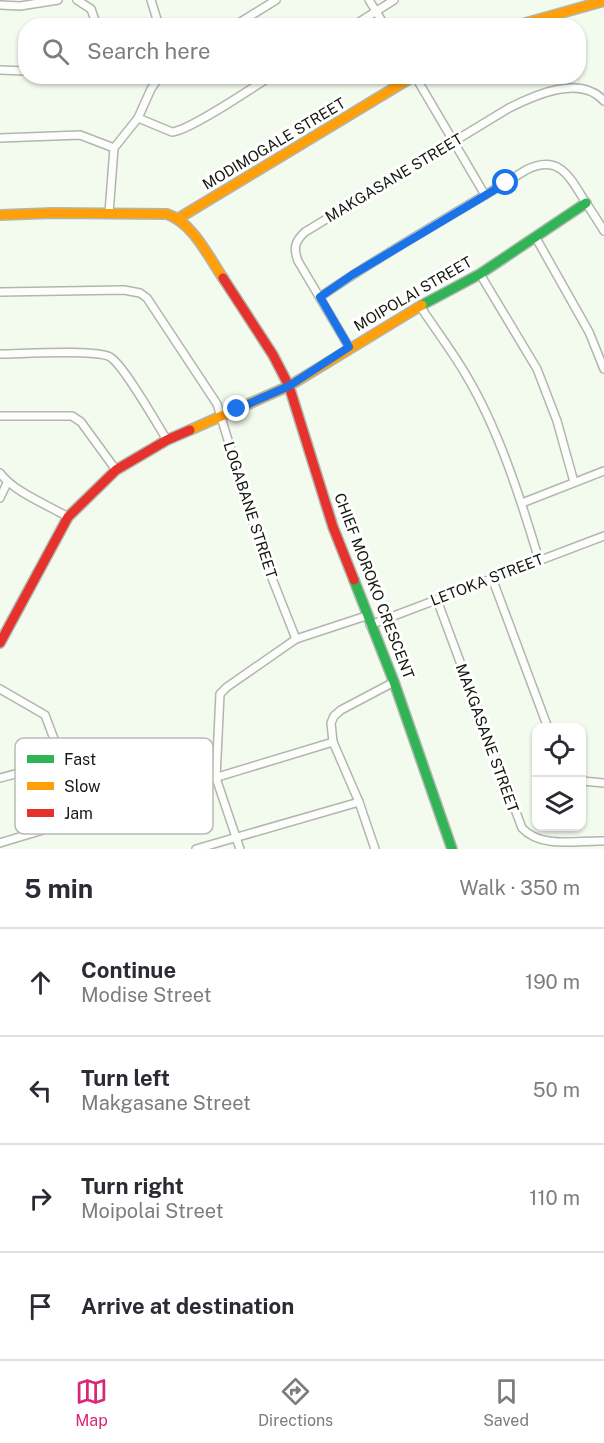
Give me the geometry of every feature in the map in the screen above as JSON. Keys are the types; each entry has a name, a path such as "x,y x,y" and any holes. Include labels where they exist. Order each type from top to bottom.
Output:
{"street":[{"path":"0,5 20,6 58,0"},
{"path":"77,0 91,9 94,18"},
{"path":"151,0 157,18"},
{"path":"247,18 276,0"},
{"path":"369,0 380,18"},
{"path":"365,18 393,0"},
{"path":"543,18 604,1"},
{"path":"0,70 18,71"},
{"path":"109,213 114,148 138,118 154,84"},
{"path":"138,118 177,132 257,84"},
{"name":"MODIMOGALE STREET","path":"179,218 402,84"},
{"path":"420,84 485,195"},
{"name":"MAKGASANE STREET","path":"349,347 296,255 297,238 528,98 580,88 596,92 604,101"},
{"path":"0,138 80,135 114,148"},
{"path":"320,297 352,275 526,170 539,165 561,168 569,175 604,231"},
{"name":"MOIPOLAI STREET","path":"0,643 68,517 116,470 167,440 289,386 349,347 480,274 586,203"},
{"path":"0,215 109,213 167,214 179,218"},
{"name":"CHIEF MOROKO CRESCENT","path":"179,218 197,239 273,355 289,386 333,527 394,682 452,849"},
{"path":"536,238 590,332 604,369"},
{"path":"480,274 537,369 557,421 574,482"},
{"name":"LOGABANE STREET","path":"0,292 124,291 143,295 217,404 264,558 296,639"},
{"path":"420,306 467,375 522,503 539,560"},
{"path":"0,354 92,353 108,356 121,368 167,440"},
{"path":"0,416 72,416 81,422 116,470"},
{"path":"522,503 604,471"},
{"path":"0,473 7,483 68,517"},
{"path":"0,498 7,483"},
{"name":"LETOKA STREET","path":"296,639 437,600 604,536"},
{"path":"492,579 546,723"},
{"name":"MAKGASANE STREET","path":"437,600 522,828 533,837 544,840 604,842"},
{"path":"240,849 216,778 220,693 296,639"},
{"path":"375,849 333,742 331,723 336,713 394,682"},
{"path":"0,689 45,715 54,738"},
{"path":"213,779 333,742"},
{"path":"0,778 15,774"},
{"path":"586,781 604,783"},
{"path":"196,849 358,802"},
{"path":"0,843 31,834"}],"traffic: fast":[{"path":"422,305 480,274 586,203"},
{"path":"354,580 394,682 452,849"}],"traffic: slow":[{"path":"543,18 604,1"},
{"path":"179,218 401,84"},
{"path":"0,215 167,214 176,218 192,232 223,278"},
{"path":"190,430 289,386 422,305"}],"traffic: jam":[{"path":"223,278 273,355 289,386 333,527 354,580"},
{"path":"0,643 68,517 116,470 167,440 190,430"}],"route":[{"path":"237,409 289,386 349,347 320,297 352,275 506,183"}]}
